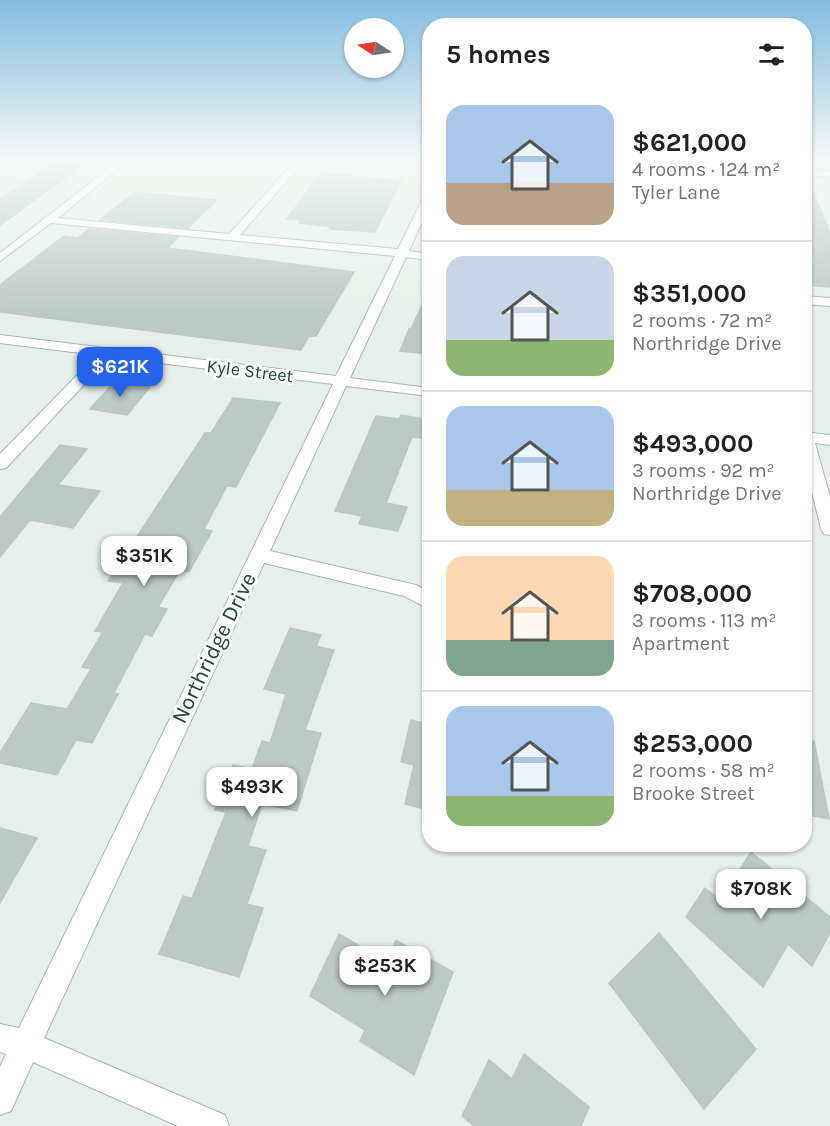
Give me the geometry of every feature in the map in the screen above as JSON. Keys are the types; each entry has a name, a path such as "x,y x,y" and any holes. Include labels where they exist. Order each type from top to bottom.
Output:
{"street":[{"path":"0,258 59,213"},
{"path":"233,236 254,213"},
{"name":"Northridge Drive","path":"0,1100 14,1041 259,555 421,213"},
{"path":"50,220 422,256"},
{"path":"812,301 830,302"},
{"name":"Kyle Street","path":"0,339 422,391"},
{"path":"0,464 106,353"},
{"path":"812,438 830,440"},
{"path":"812,463 830,529"},
{"path":"259,555 409,590 422,597"},
{"path":"14,1041 214,1126"}],"building":[{"path":"0,213 17,213 0,225"},
{"path":"109,213 204,213 188,228 100,220"},
{"path":"292,213 385,213 375,232 331,229 332,227 299,223 301,220 287,219"},
{"path":"812,213 822,213 830,233 830,287 812,286"},
{"path":"89,229 178,237 168,248 354,272 316,336 309,336 301,350 0,312 0,285 64,236 78,238"},
{"path":"422,305 422,353 400,351"},
{"path":"115,381 150,387 127,415 90,409"},
{"path":"233,398 280,403 236,487 227,486 204,529 212,531 189,572 180,570 158,607 167,609 152,636 145,634 114,693 118,694 92,743 76,740 57,775 0,763 0,753 31,703 67,709 91,669 82,667 103,632 95,631 123,583 108,581 205,433 211,433"},
{"path":"401,415 422,419 422,438 412,437 386,503 407,507 398,531 359,524 362,516 335,511 376,416 399,419"},
{"path":"60,445 87,449 58,485 100,491 73,528 30,520 0,557 0,517"},
{"path":"290,628 321,635 316,646 334,650 305,730 321,733 297,811 262,804 248,846 266,850 247,904 263,908 239,977 159,954 183,896 192,898 226,812 215,810 233,765 252,769 262,741 270,743 286,694 264,689"},
{"path":"411,720 422,722 422,808 405,804 414,765 401,762"},
{"path":"812,741 814,741 829,819 812,816"},
{"path":"0,828 37,838 0,903"},
{"path":"751,852 830,917 830,933 812,966 788,944 763,987 686,917 705,888 720,900"},
{"path":"659,933 756,1049 704,1109 609,983"},
{"path":"339,934 387,962 396,940 453,972 414,1075 360,1041 365,1030 310,996"},
{"path":"524,1054 589,1107 581,1126 474,1126 462,1116 489,1060 512,1079"}]}
